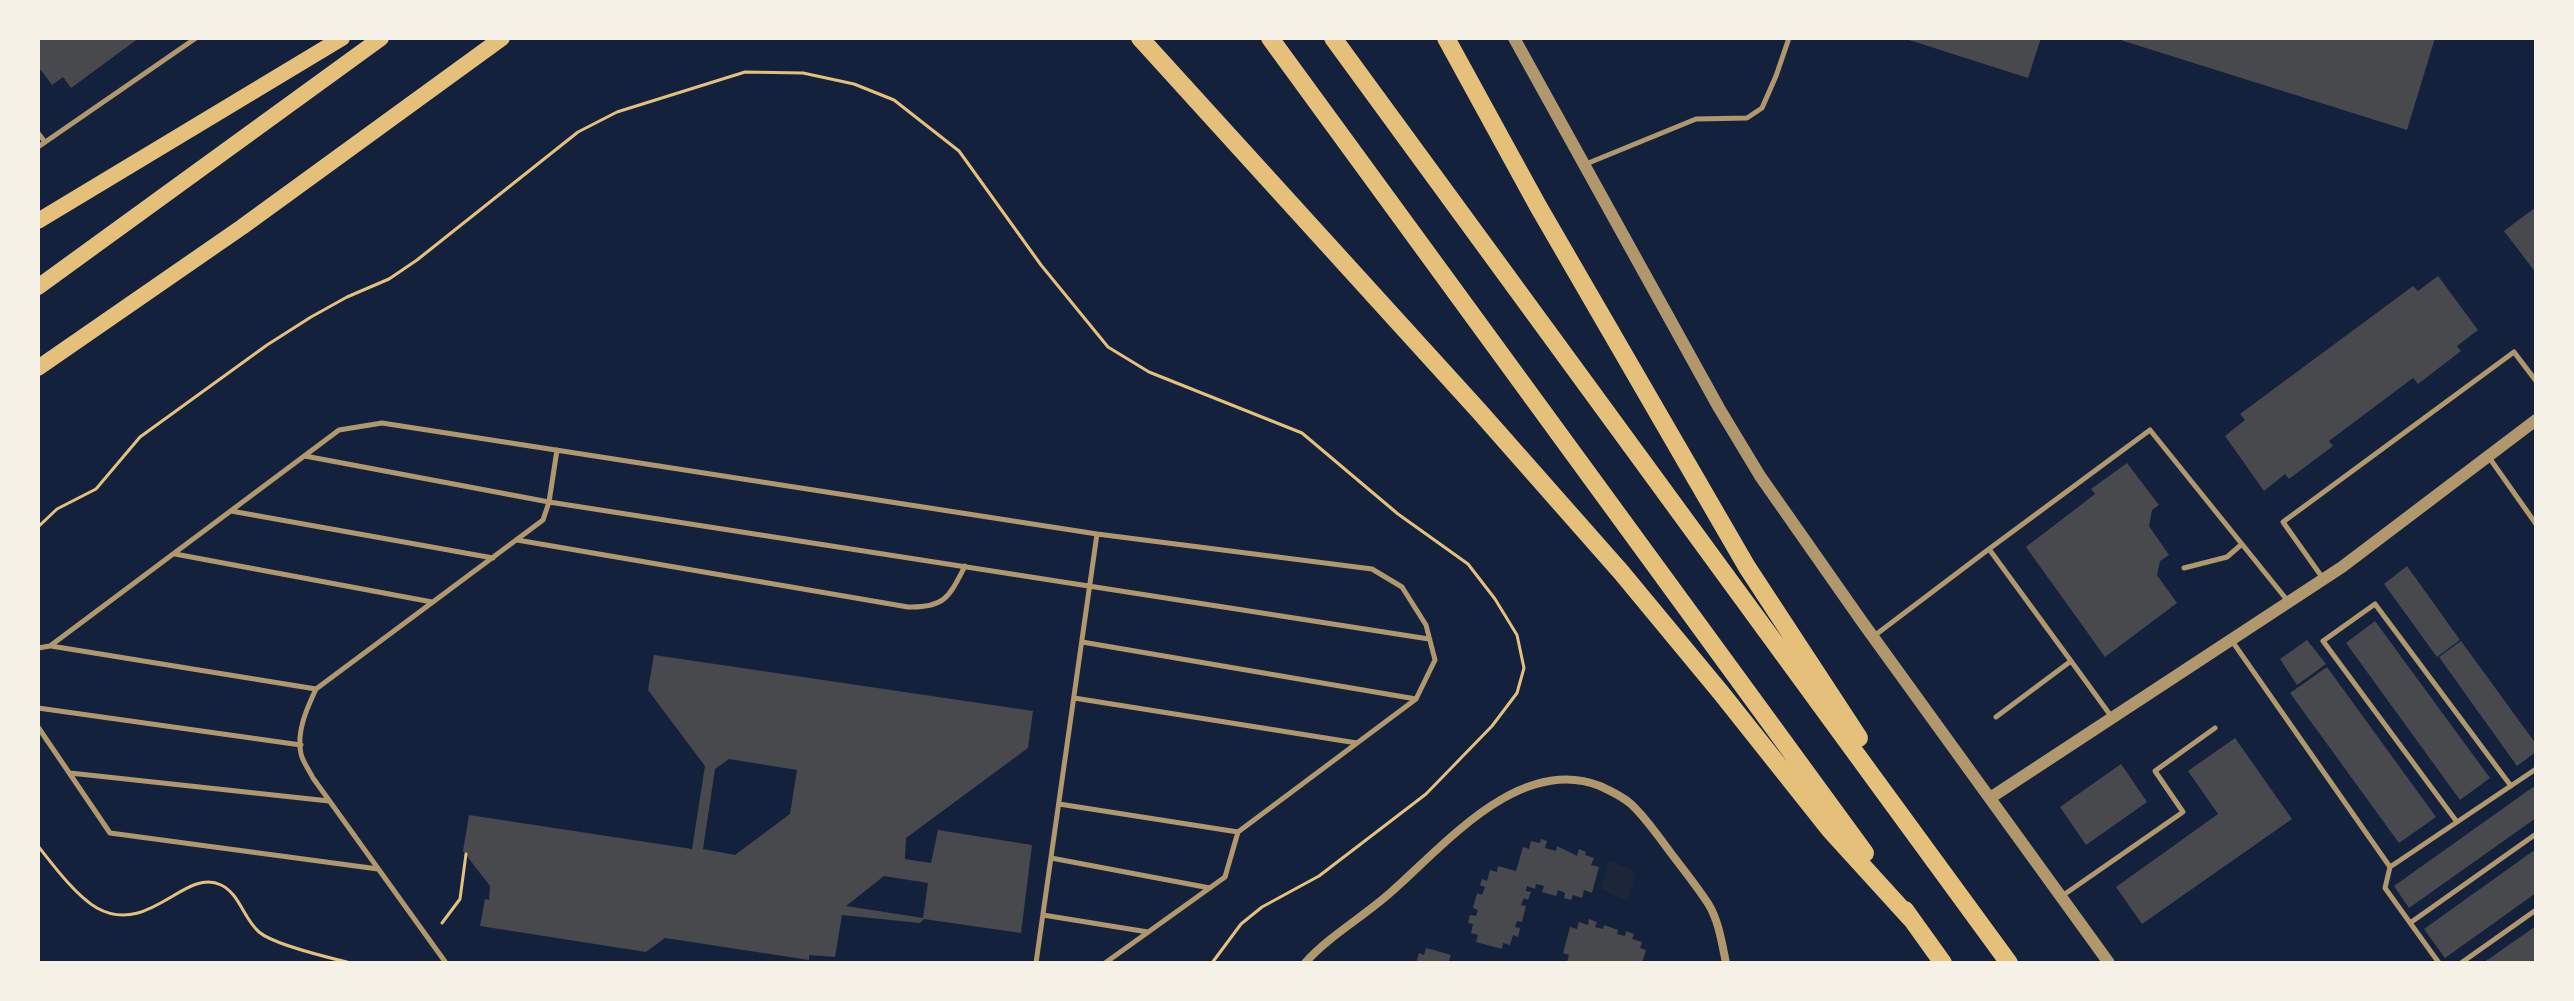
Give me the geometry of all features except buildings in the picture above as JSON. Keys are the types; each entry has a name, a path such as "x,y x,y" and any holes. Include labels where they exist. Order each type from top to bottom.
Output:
{"highway":[{"path":"1140,38 1621,572 1830,830 1911,919"},
{"path":"1270,38 1943,963"},
{"path":"1333,38 2009,963"},
{"path":"1446,38 1538,206 1747,567 1995,943"}],"main road":[{"path":"38,221 342,38"},
{"path":"38,287 381,38"},
{"path":"38,368 102,326 502,38"},
{"path":"38,378 102,326"}],"street":[{"path":"1514,38 1719,408 1760,476 2109,963"},
{"path":"1990,798 2324,579 2536,420"},
{"path":"1305,963 1390,893 1451,836 1489,808 1549,780 1571,779 1612,791 1630,802 1645,819 1709,906 1718,927 1726,963"}],"lane":[{"path":"38,147 196,38"},
{"path":"1584,165 1696,119 1747,118 1762,108 1789,38"},
{"path":"38,133 45,142"},
{"path":"2324,579 2283,522 2514,352 2536,381"},
{"path":"50,646 339,430 382,423 1097,534 1372,569 1402,587 1426,625 1435,660 1416,699 1238,832 1225,877 1105,963"},
{"path":"1873,637 2150,430 2289,602"},
{"path":"446,963 313,778 301,754 305,713 316,689 543,520 557,450"},
{"path":"304,456 549,502 1429,639"},
{"path":"2488,456 2536,524"},
{"path":"230,511 493,558"},
{"path":"1036,963 1097,534"},
{"path":"517,540 908,607 928,607 944,600 965,566"},
{"path":"2184,568 2227,557 2242,544"},
{"path":"1989,549 2111,717"},
{"path":"174,553 434,602"},
{"path":"2457,822 2323,641 2375,604 2511,786"},
{"path":"2231,640 2390,867"},
{"path":"1082,642 1416,699"},
{"path":"38,648 50,646 316,689"},
{"path":"1996,717 2071,661"},
{"path":"1074,698 1357,743"},
{"path":"38,708 301,745"},
{"path":"38,727 110,833 378,869"},
{"path":"2061,897 2183,812 2155,771 2215,728"},
{"path":"2439,963 2385,888 2390,867 2536,769"},
{"path":"70,773 330,802"},
{"path":"1059,804 1238,832"},
{"path":"2410,923 2536,834"},
{"path":"1051,858 1210,888"},
{"path":"2461,963 2536,910"},
{"path":"1043,915 1148,932"}],"path":[{"path":"38,527 57,509 96,489 140,437 267,345 347,297 389,279 417,260 578,132 617,112 745,72 803,73 854,84 894,100 959,151 1041,265 1108,347 1149,372 1302,433 1398,514 1468,564 1517,635 1524,668 1517,693 1492,726 1426,794 1385,827 1319,876 1262,907 1241,924 1212,963"},
{"path":"38,846 66,880 95,907 121,918 145,912 201,883 219,883 236,896 244,915 261,934 321,956 351,963"},
{"path":"442,923 460,899 466,854"}],"shaded area":[{"path":"1609,860 1636,872 1628,901 1601,889"}]}
